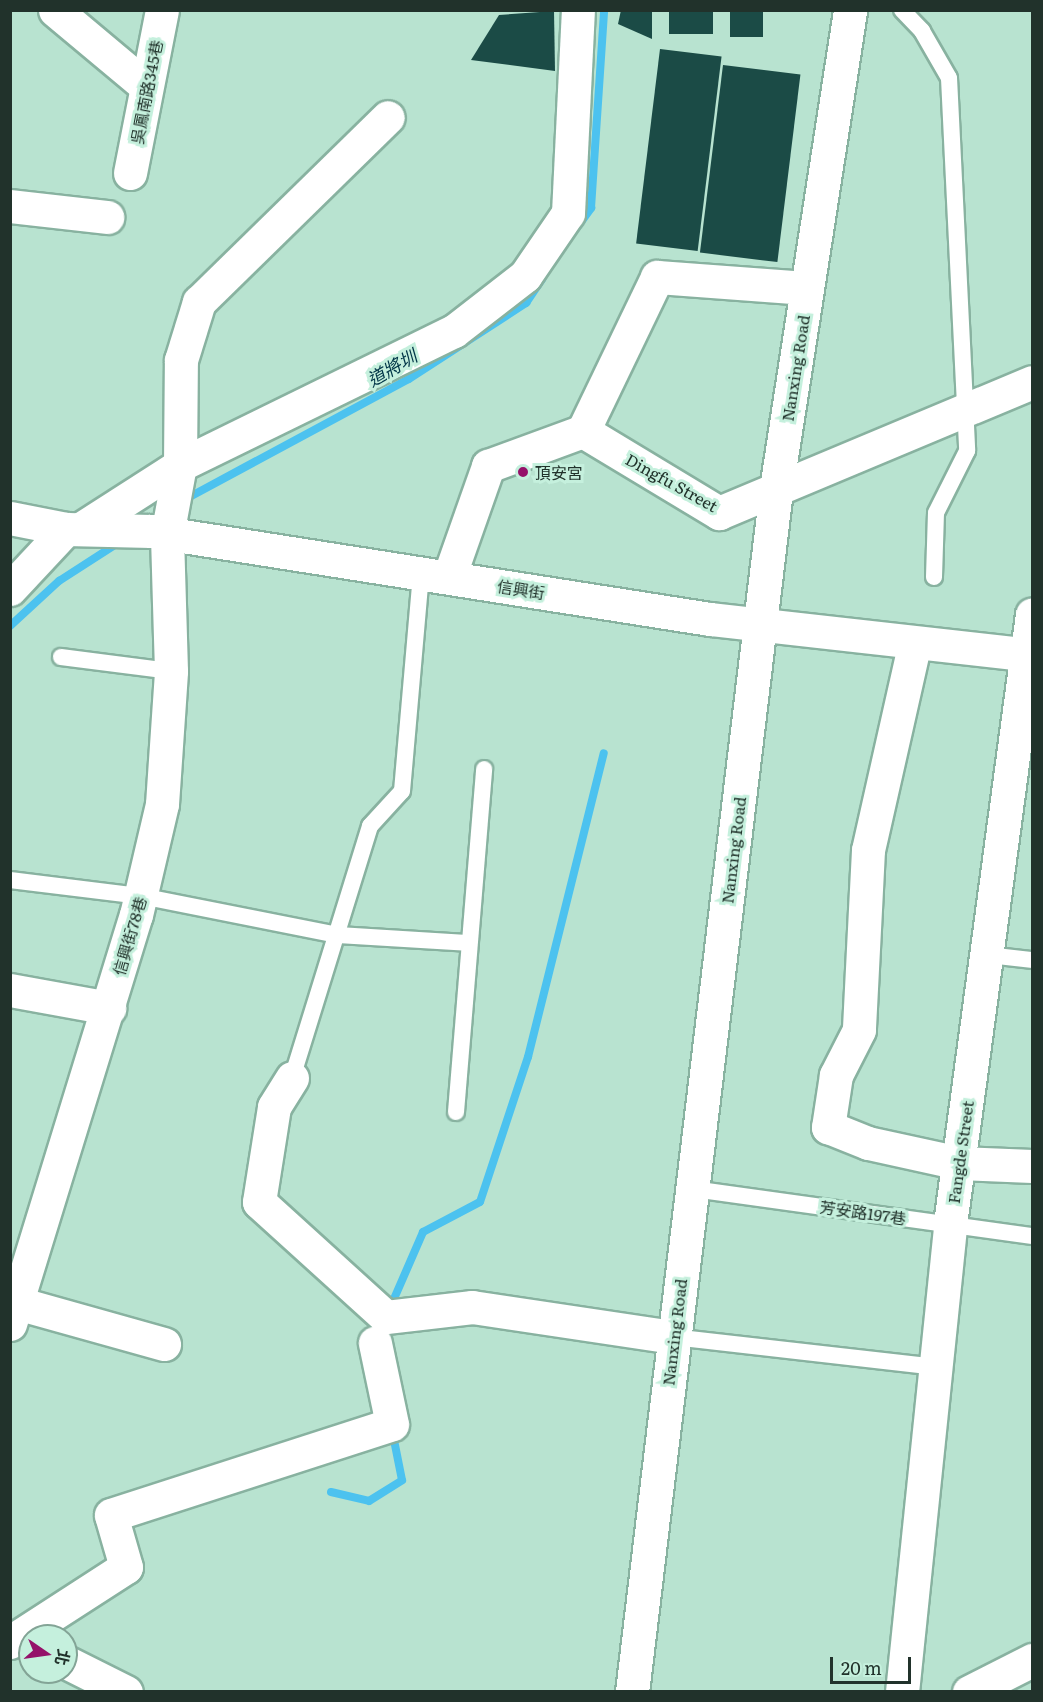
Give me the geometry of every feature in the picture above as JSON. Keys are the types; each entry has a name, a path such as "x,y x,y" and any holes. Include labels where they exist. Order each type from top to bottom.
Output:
{"street":[{"path":"55,10 146,86"},
{"name":"吳鳳南路345巷","path":"130,173 162,10"},
{"path":"10,589 86,528 168,509 454,331 525,276 568,213 578,10"},
{"name":"Nanxing Road","path":"632,1692 776,489 849,10"},
{"name":"信興街78巷","path":"13,1310 109,1008 141,896 162,804 171,671 168,509 181,360 199,302 388,117"},
{"path":"10,206 107,217"},
{"path":"435,576 488,466 582,431 657,277 807,288"},
{"name":"Dingfu Street","path":"582,431 719,513 966,405 1032,382"},
{"name":"信興街","path":"10,518 86,528 168,509 435,576 760,626 914,646 1031,655"},
{"name":"Fangde Street","path":"902,1692 950,1224 1031,655 1032,614"},
{"path":"914,646 868,850 859,1030 836,1076 828,1127 868,1143 958,1163 1032,1166"},
{"path":"10,990 109,1008"},
{"path":"292,1078 274,1107 259,1202 386,1317 472,1307 673,1336"},
{"path":"13,1310 164,1344"},
{"path":"17,1639 126,1567 111,1515 392,1424 375,1343"},
{"path":"969,1692 1032,1660"},
{"path":"78,1668 126,1692"}],"lane":[{"path":"902,10 922,31 949,78 967,451 936,513 934,577"},
{"path":"292,1078 370,826 402,791 435,576"},
{"path":"61,657 171,671"},
{"path":"456,1112 467,944 484,769"},
{"path":"10,880 141,896 338,935 467,944"},
{"path":"988,955 1032,960"},
{"name":"芳安路197巷","path":"693,1189 1032,1236"},
{"path":"673,1336 935,1367"}],"building":[{"path":"621,10 652,10 652,39 618,24"},
{"path":"669,10 713,10 713,34 669,34"},
{"path":"730,10 763,10 763,37 730,37"},
{"path":"554,11 555,71 471,60 499,15"},
{"path":"660,49 722,57 698,251 636,244"},
{"path":"723,65 800,75 777,262 700,253"}],"waterway":[{"name":"道將圳","path":"576,229 591,208 604,10"},
{"name":"道將圳","path":"182,501 409,379 526,303 542,279"},
{"name":"道將圳","path":"10,626 59,581 121,541"},
{"path":"390,1308 423,1232 480,1202 528,1057 604,753"},
{"path":"331,1492 369,1501 402,1480 392,1430"}],"place":[{"name":"頂安宮","path":"523,472"}]}
